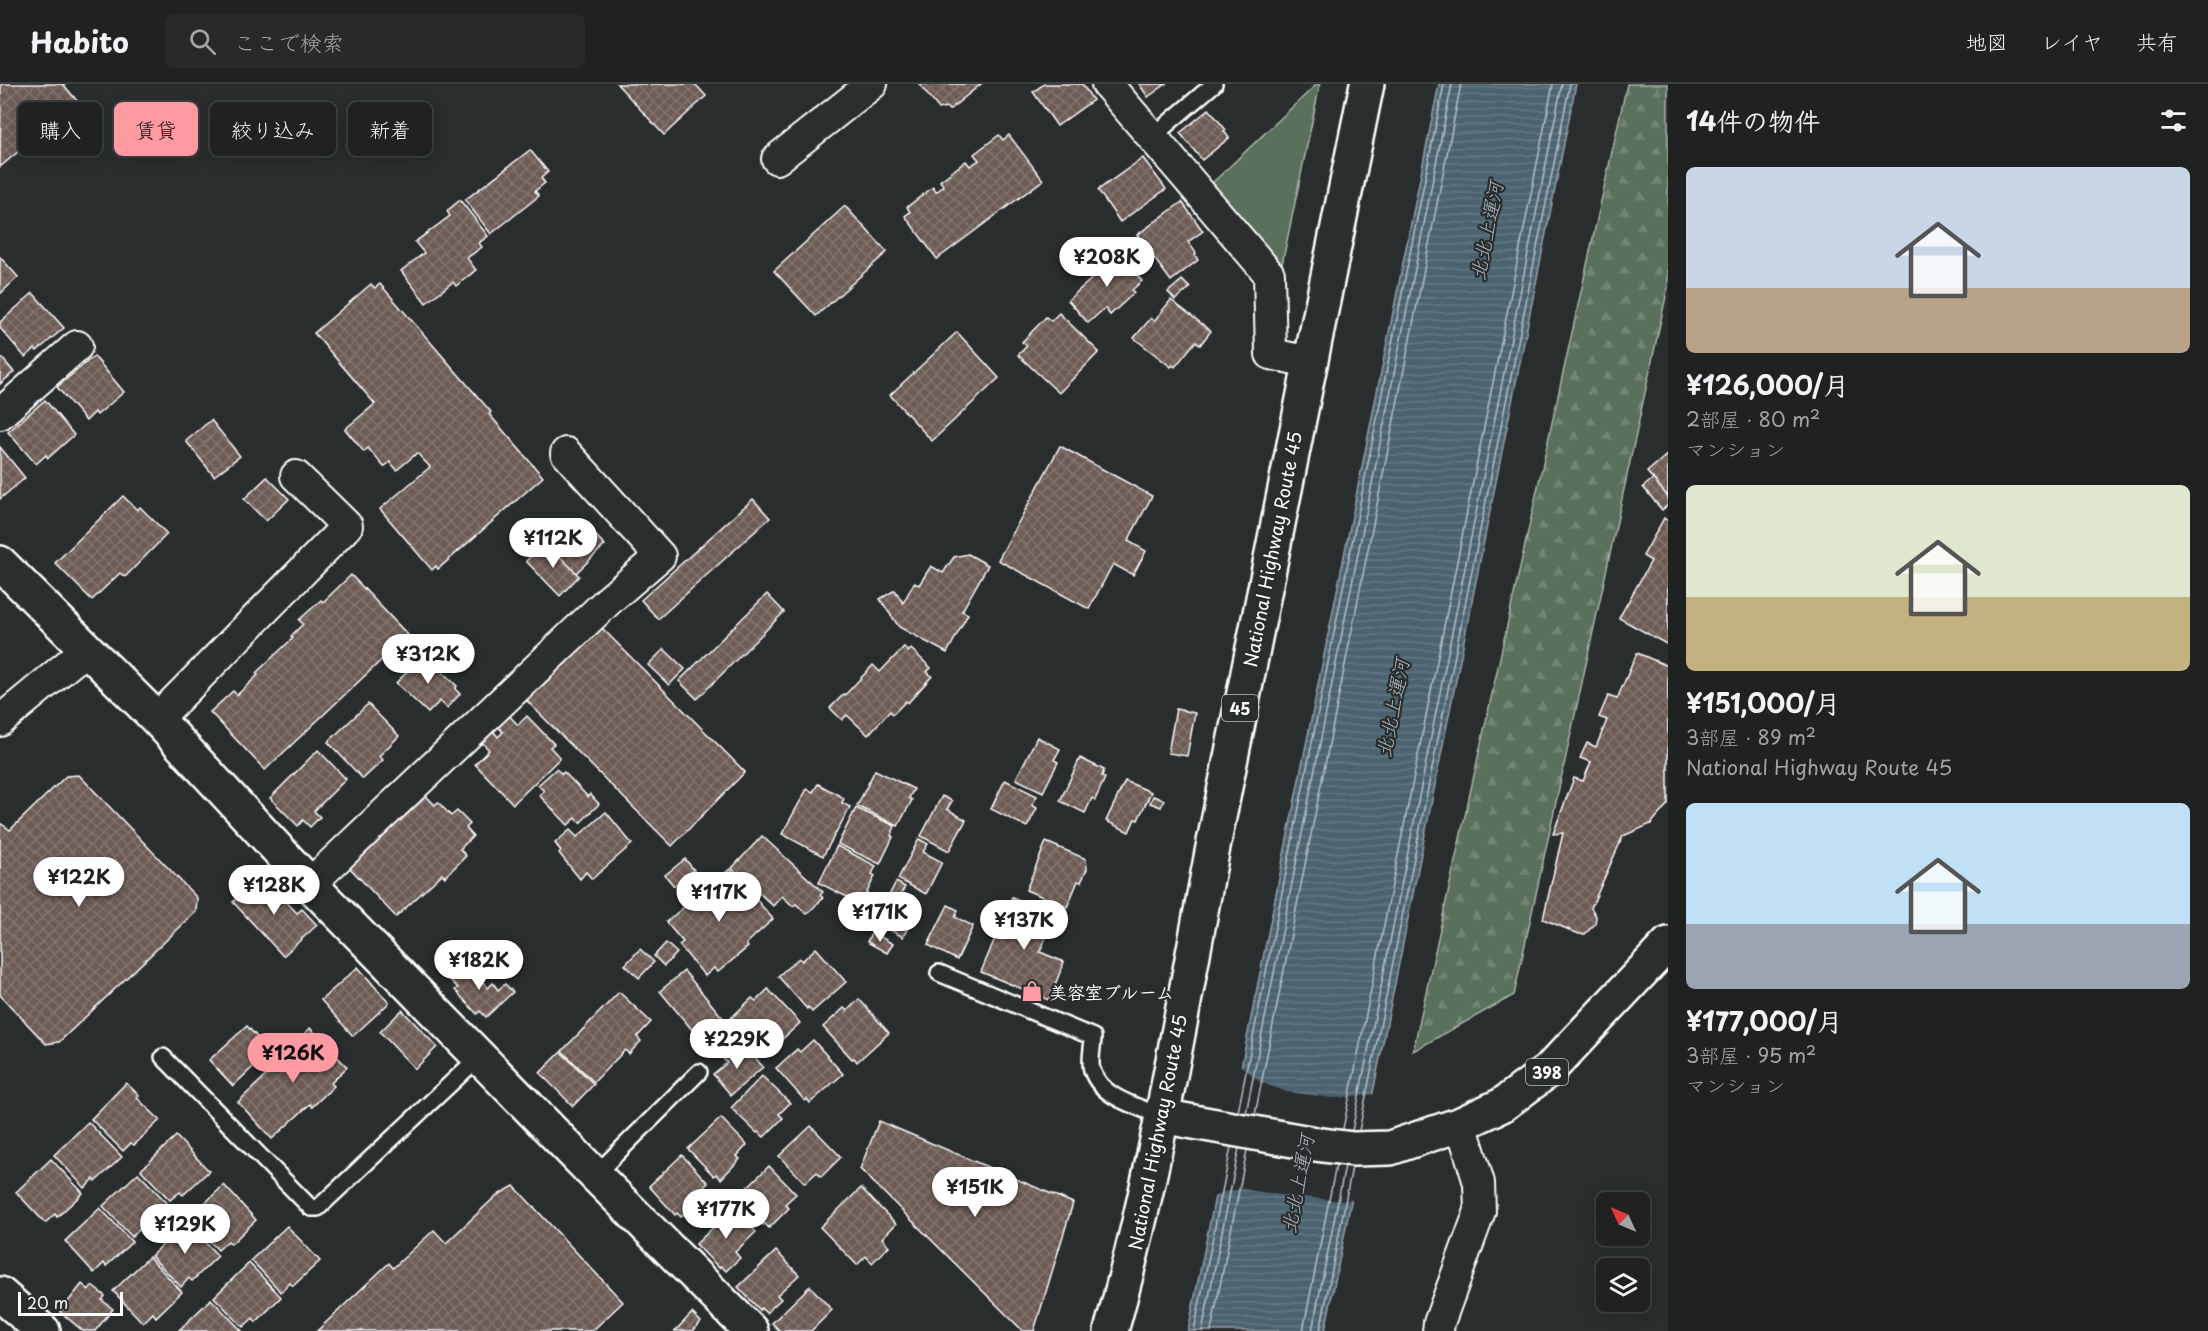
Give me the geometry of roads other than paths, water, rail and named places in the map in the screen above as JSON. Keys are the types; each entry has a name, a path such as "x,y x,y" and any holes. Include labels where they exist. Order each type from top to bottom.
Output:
{"main road":[{"name":"National Highway Route 45","path":"1111,1331 1132,1257 1161,1116 1367,84"},
{"path":"0,563 157,719 310,884 751,1331"},
{"name":"398","path":"1161,1116 1344,1148 1390,1148 1461,1124 1502,1105 1549,1070 1668,944"},
{"path":"0,1294 43,1331"}],"street":[{"path":"777,159 872,84"},
{"path":"1107,84 1269,274 1271,354 1310,362"},
{"path":"0,414 77,346"},
{"path":"310,884 609,600 660,556 566,453"},
{"path":"157,719 347,526 296,476"},
{"path":"0,721 87,649"},
{"path":"1438,1331 1480,1211 1479,1183 1461,1124"}],"lane":[{"path":"1151,138 1214,84"},
{"path":"939,973 1093,1036 1092,1069 1104,1089 1123,1101 1161,1116"},
{"path":"162,1057 311,1208 318,1208 479,1057"},
{"path":"595,1175 699,1072"}],"water":[{"name":"北北上運河","path":"1439,84 1576,84 1325,1331 1188,1331"}],"place":[{"name":"美容室ブルーム","path":"1032,991"}]}
